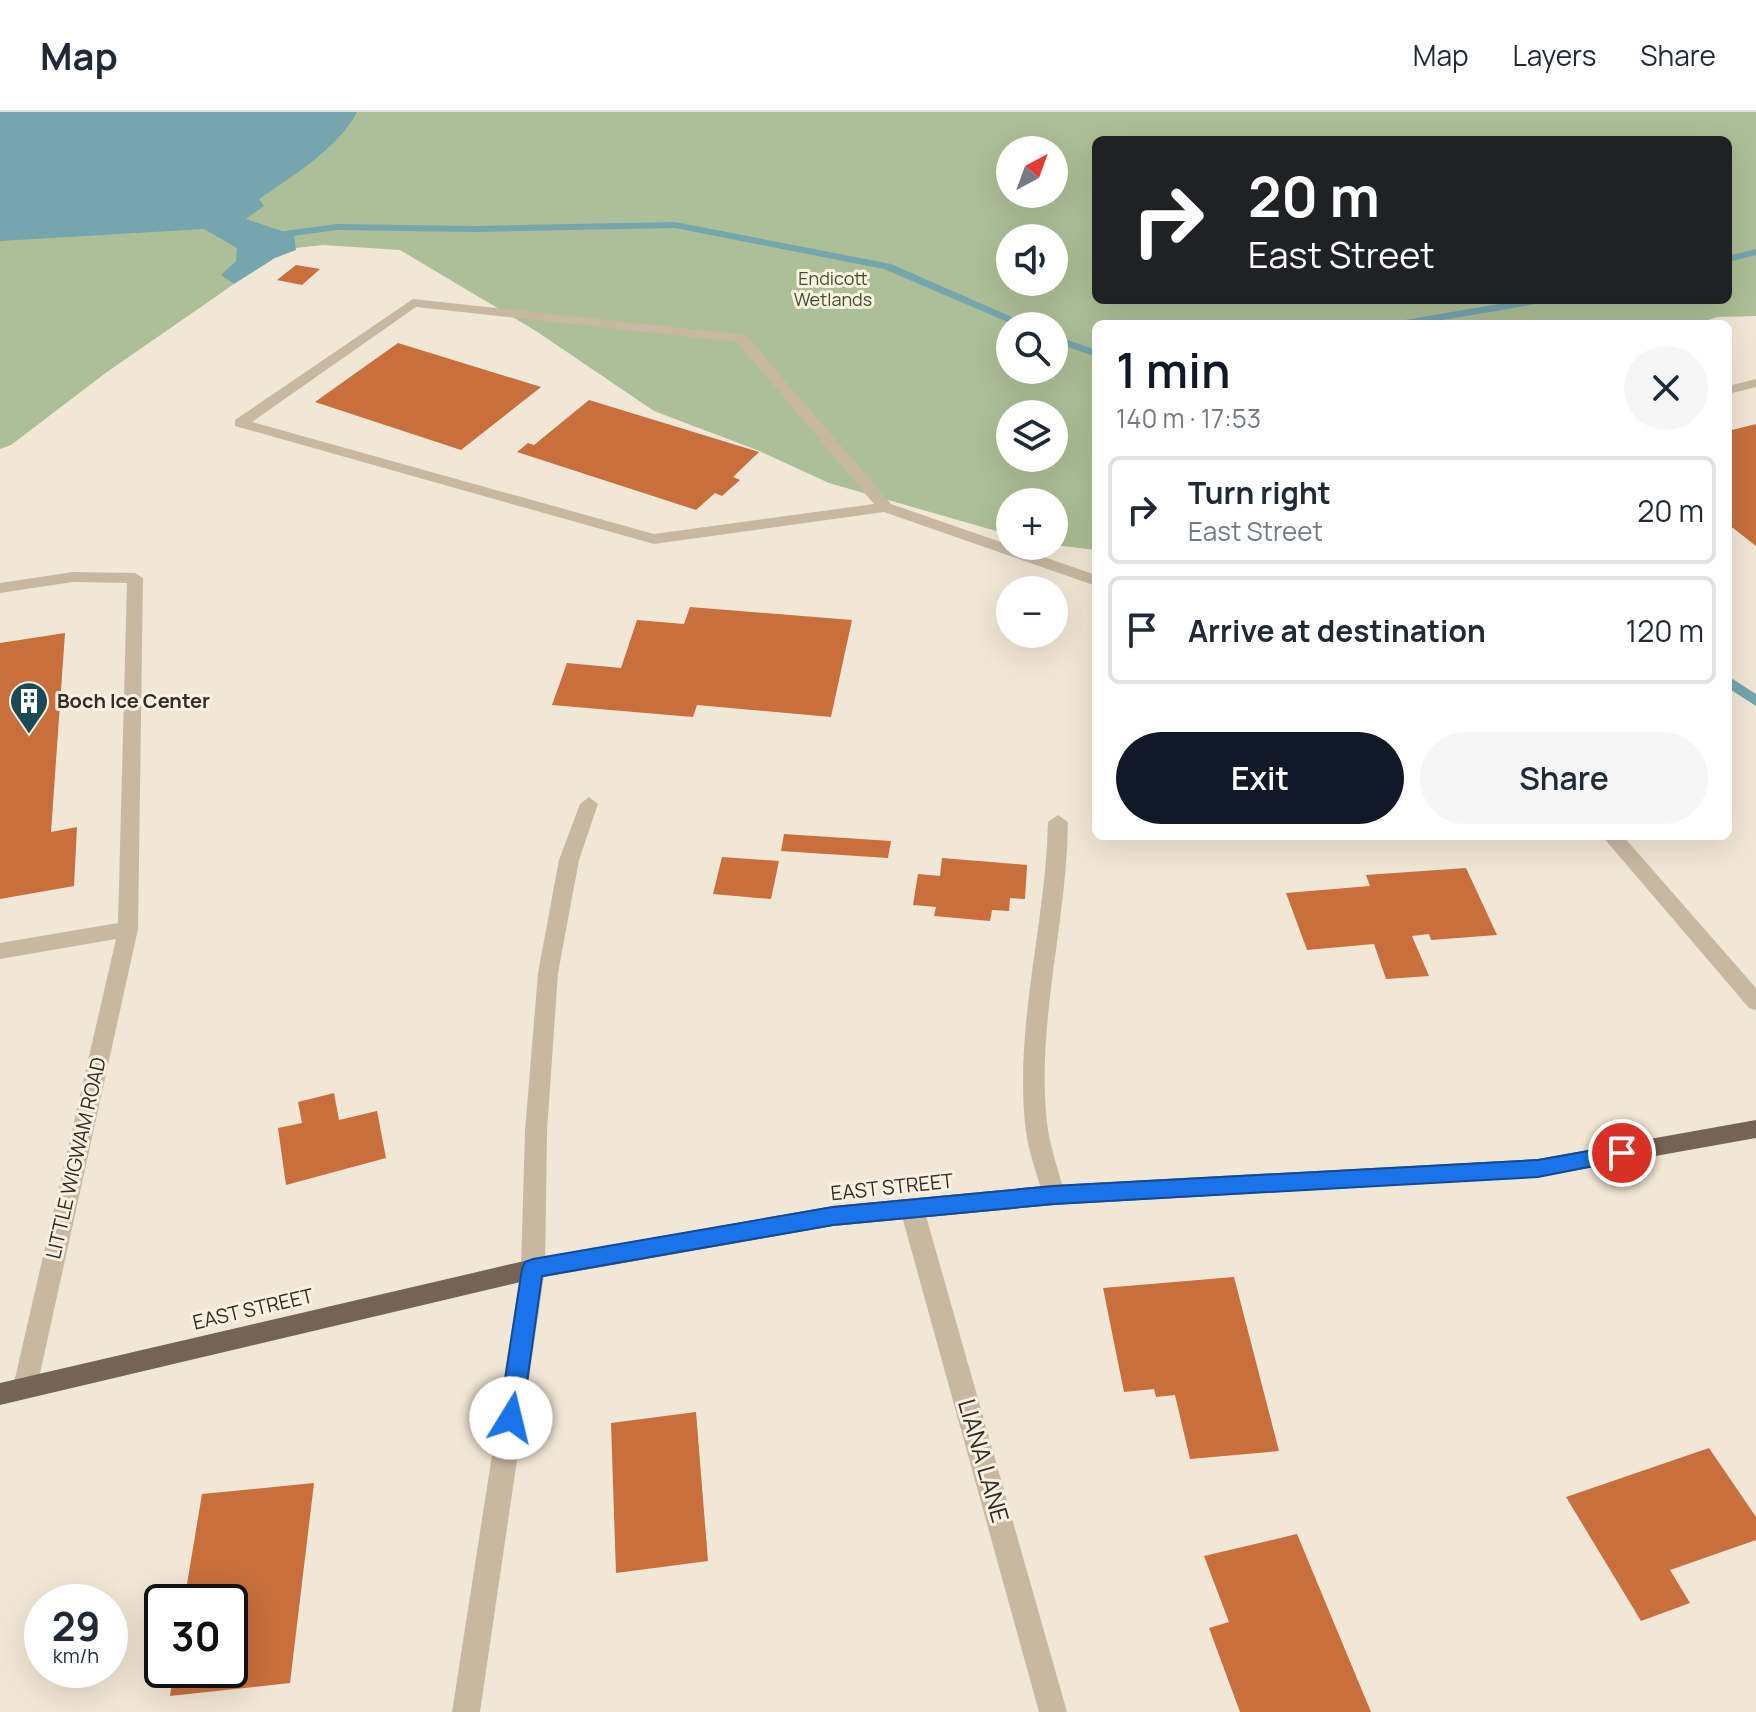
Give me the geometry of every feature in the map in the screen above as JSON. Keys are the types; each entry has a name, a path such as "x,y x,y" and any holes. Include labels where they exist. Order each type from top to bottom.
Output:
{"main road":[{"name":"EAST STREET","path":"0,1394 533,1269 833,1216 1054,1195 1538,1168 1756,1129"}],"street":[{"path":"885,507 741,338 413,303 240,423 654,539 885,507 1092,580"},
{"path":"1732,389 1756,383"},
{"name":"LITTLE WIGWAM ROAD","path":"0,588 73,577 135,578 128,929 25,1387"},
{"path":"466,1712 533,1269 536,1131 548,973 569,860 589,804"},
{"path":"1054,1195 1036,1124 1034,1058 1053,898 1058,822"},
{"path":"1615,840 1756,1002"},
{"path":"0,951 128,929"},
{"name":"LIANA LANE","path":"912,1209 1053,1712"}],"green space":[{"name":"Endicott Wetlands","path":"0,112 1756,112 1756,316 1708,320 1092,320 1092,550 1068,547 1068,488 996,488 996,531 829,483 757,450 654,411 536,331 400,250 323,245 236,261 222,275 234,284 107,372 11,445 0,449"}],"water":[{"path":"0,112 357,112 327,149 259,199 264,206 246,219 294,235 296,250 275,258 234,284 221,275 236,261 237,248 204,229 0,241"}],"building":[{"path":"296,265 320,269 302,285 277,280"},
{"path":"398,343 541,387 461,450 315,402"},
{"path":"589,400 759,452 733,477 740,480 722,496 715,493 696,510 517,452 528,443 534,445"},
{"path":"1756,424 1756,546 1732,527 1732,430"},
{"path":"690,607 852,620 831,717 697,705 693,717 552,705 567,663 621,668 637,620 684,624"},
{"name":"Boch Ice Center","path":"65,633 51,832 77,827 74,886 0,899 0,643"},
{"path":"784,834 891,841 888,858 781,851"},
{"path":"722,857 779,861 771,899 713,894"},
{"path":"942,858 1027,865 1025,899 1010,898 1009,911 992,910 990,921 934,916 936,907 913,905 918,874 940,876"},
{"path":"1466,868 1497,935 1431,940 1429,934 1412,936 1429,976 1386,979 1374,944 1307,950 1286,893 1370,886 1366,875"},
{"path":"334,1093 339,1120 377,1111 386,1158 286,1185 278,1128 302,1123 298,1102"},
{"path":"1234,1277 1279,1451 1190,1459 1175,1395 1156,1397 1154,1389 1124,1392 1103,1288"},
{"path":"696,1412 708,1561 616,1573 611,1423"},
{"path":"1709,1448 1756,1517 1756,1540 1670,1570 1690,1603 1641,1621 1566,1497"},
{"path":"314,1483 290,1683 248,1688 248,1584 187,1584 202,1494"},
{"path":"1297,1534 1371,1712 1240,1712 1209,1628 1229,1622 1204,1556"},
{"path":"171,1688 244,1688 170,1696"}],"waterway":[{"path":"268,236 338,227 475,229 675,225 887,266 996,313"},
{"path":"1732,258 1756,252"},
{"path":"1423,320 1518,304"},
{"path":"1068,343 1092,352"},
{"path":"1732,684 1756,701"}],"place":[{"name":"Boch Ice Center","path":"29,735"}],"route":[{"path":"511,1418 533,1269 833,1216 1054,1195 1538,1168 1622,1153"}]}
